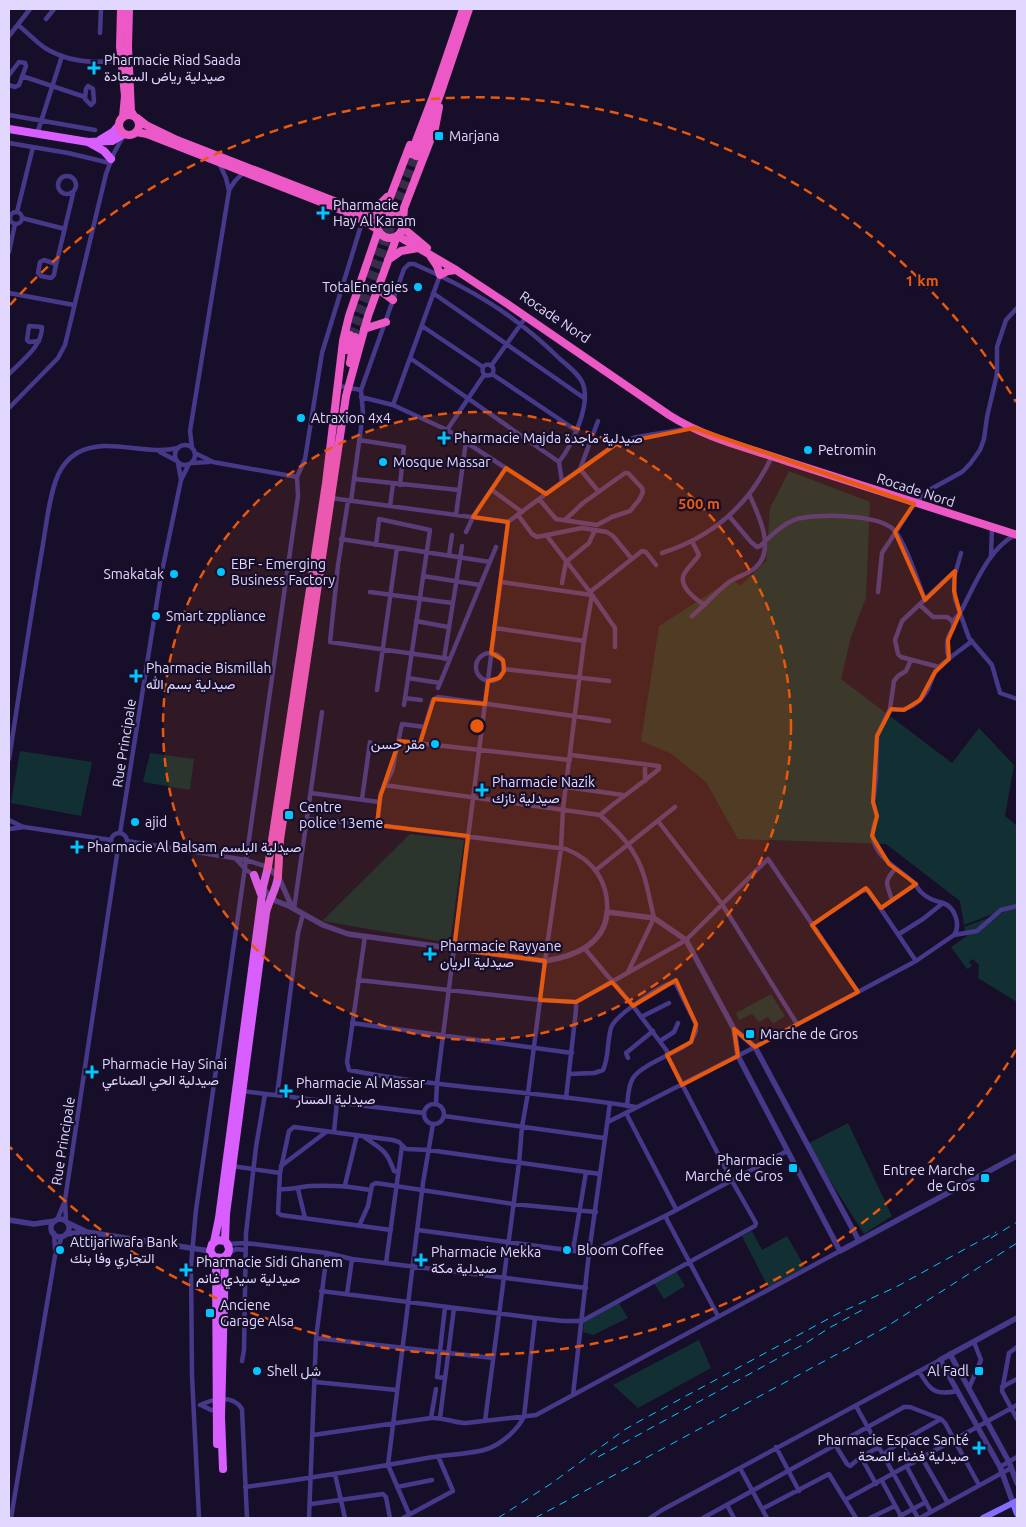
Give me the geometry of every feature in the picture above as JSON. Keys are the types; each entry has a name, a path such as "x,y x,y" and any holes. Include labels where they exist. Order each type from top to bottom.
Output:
{"highway":[{"path":"122,9 122,60 125,96 123,117 119,125 120,130 125,134 130,135 136,132 147,134 362,215 394,212 400,216 403,224"},
{"path":"129,9 128,47 131,111 136,117 146,125 177,140 362,215 386,238 398,236"},
{"path":"268,867 348,387 377,288 403,224 406,205 435,128 437,94 463,9"},
{"path":"414,155 469,9"},
{"path":"278,876 280,840 328,498 341,355 347,324 377,230 377,222 383,214 421,119 437,94"},
{"path":"123,117 128,115 136,117"},
{"path":"136,117 139,124 136,132"},
{"path":"362,215 378,206 390,194"},
{"name":"Rocade Nord","path":"403,224 426,247 546,326 694,428"},
{"name":"Rocade Nord","path":"398,236 456,270 669,415 694,428 728,442 914,504 1016,535"},
{"path":"387,261 401,251 419,248"},
{"path":"428,253 435,262 440,275 456,270"},
{"path":"377,288 393,300"},
{"path":"364,329 386,322"},
{"path":"338,386 353,336 348,387"}],"main road":[{"path":"99,141 113,132 119,125"},
{"path":"9,129 88,142 112,141 125,134"},
{"path":"88,142 104,151 111,161"},
{"path":"219,1399 216,1258 210,1251 219,1218 263,886 268,867"},
{"path":"254,875 262,900"},
{"path":"221,1469 218,1410 227,1255 229,1248 226,1242 225,1221 266,912 278,876"},
{"path":"214,1242 218,1240 226,1242"},
{"path":"216,1258 227,1255"},
{"path":"983,1518 1015,1502 1017,1514 1010,1518"}],"street":[{"path":"9,36 30,9"},
{"path":"46,19 54,9"},
{"path":"100,9 100,33"},
{"path":"18,25 44,47 62,56 92,62 122,60"},
{"path":"37,134 62,56"},
{"path":"9,75 18,63 22,61 26,66 17,86 9,85"},
{"path":"22,76 85,97"},
{"path":"91,86 93,89 93,104 91,105 88,104 85,97 87,88 91,86 94,79"},
{"path":"9,115 95,130"},
{"path":"9,408 58,358 65,345 111,161 125,134"},
{"path":"9,143 111,161"},
{"path":"17,212 33,146"},
{"path":"213,462 195,453 192,448 190,430 228,191 226,178 218,162"},
{"path":"228,191 244,172"},
{"path":"56,265 54,262 42,261 39,265 38,274 51,278 56,265 65,229 76,181 61,177 58,190 63,193 73,194"},
{"path":"15,224 9,217 12,213 17,212"},
{"path":"17,212 21,214 22,218 65,229"},
{"path":"199,1518 192,1406 192,1248 298,496 297,477 304,459 322,353 362,215"},
{"path":"15,224 19,223 22,218"},
{"path":"9,252 15,224"},
{"path":"447,659 330,642 341,539 354,479 363,413 361,390 407,265 412,264 440,275 475,293 521,324 579,377 584,387 584,398 577,431 559,462 562,482"},
{"path":"393,406 440,275"},
{"path":"9,293 74,305"},
{"path":"433,293 584,398"},
{"path":"878,592 880,557 914,504 930,490 962,472 974,460 980,450 998,374 997,347 1006,320 1017,308"},
{"path":"491,366 526,317"},
{"path":"9,374 35,348 39,341 42,328 40,326 29,326 27,340 29,342 39,341"},
{"path":"422,326 483,368"},
{"path":"410,358 559,462"},
{"path":"483,368 487,365 491,366"},
{"path":"491,366 492,374"},
{"path":"447,430 484,375 483,368"},
{"path":"484,375 490,376 492,374 577,431"},
{"path":"338,386 361,390"},
{"path":"361,397 393,406 447,430 546,494"},
{"path":"580,469 598,421"},
{"path":"328,498 508,522 609,448 637,437 694,428"},
{"path":"177,461 175,454 190,430"},
{"path":"359,440 404,447 400,485"},
{"path":"456,515 466,441"},
{"path":"9,759 37,576 57,476 69,458 90,448 110,446 159,451 187,445 192,448"},
{"path":"159,451 184,465 213,462 297,477"},
{"path":"190,463 195,453"},
{"path":"662,553 692,542 729,516 750,494 772,456"},
{"name":"Rue Principale","path":"177,461 181,480"},
{"name":"Rue Principale","path":"120,833 161,576 181,480 190,463"},
{"path":"466,532 506,468"},
{"path":"580,469 599,492"},
{"path":"539,499 556,519 600,524 612,516 630,511 643,492 641,486 627,473 579,506 566,520"},
{"path":"354,479 459,490"},
{"path":"390,506 393,484"},
{"path":"492,490 520,513 534,536 547,536 582,528 595,530 612,534 632,559"},
{"path":"692,616 730,582 759,564 764,553 764,542 760,520 750,494"},
{"path":"729,516 754,545 760,546 787,524 803,518 837,516 885,524 895,532 901,542 926,600"},
{"path":"376,544 380,519 430,530 404,704"},
{"path":"436,1104 437,1083 508,522"},
{"path":"991,557 992,527"},
{"path":"562,583 566,562 589,543 595,530"},
{"path":"449,555 452,535"},
{"path":"953,621 960,613 991,557 1001,544 1016,535"},
{"path":"547,536 616,628 614,648"},
{"path":"341,539 490,562"},
{"path":"692,542 700,555 684,574 683,579 691,594 705,605"},
{"path":"447,659 448,627 462,546"},
{"path":"377,690 397,548"},
{"path":"408,678 439,685 447,659 496,548"},
{"path":"485,1421 544,960 561,848 563,808 591,593 642,551 645,551 656,565"},
{"path":"961,553 955,571 954,592 960,613 972,641 990,661 1000,693 1017,699"},
{"path":"939,667 901,658 895,638 903,619 926,600 955,571"},
{"path":"423,576 480,584"},
{"path":"501,582 591,593"},
{"path":"370,592 452,603"},
{"path":"920,604 932,617 947,617 953,621 954,628 948,637 947,646 949,659"},
{"path":"416,621 448,627"},
{"path":"495,628 584,641"},
{"path":"890,709 904,710 920,700 939,667 972,641"},
{"path":"491,653 501,658 504,669 499,678 488,681 479,675 476,665 482,656 491,653"},
{"path":"608,1122 738,1056 916,961 957,931 958,924 950,907 929,899 916,884 895,869 878,850 872,836 877,816 873,802 876,779 877,736 890,709 894,681 906,671 911,660"},
{"path":"504,669 609,681"},
{"path":"420,743 433,700 436,697 609,720"},
{"path":"405,698 421,700"},
{"path":"294,908 322,712"},
{"path":"377,825 379,802 384,785 392,770 402,724 425,727"},
{"path":"399,741 479,750 645,764 660,768 623,795 600,815"},
{"path":"362,799 370,742"},
{"path":"645,764 645,780"},
{"path":"384,785 563,808 600,815 628,844 641,866 654,918 628,973"},
{"path":"566,787 623,795"},
{"path":"311,793 379,802"},
{"path":"596,870 675,807"},
{"path":"236,859 254,875 271,898 276,901 294,908 335,930 365,936 454,949 553,960 585,949 593,943 602,930 608,903 604,886 596,870 582,857 561,848 377,825 307,819"},
{"path":"9,825 9,820 24,827"},
{"path":"658,821 722,904 797,1024"},
{"path":"9,829 24,827 111,840"},
{"path":"120,833 125,836 126,841 123,847 118,848 113,846 111,840 114,834 120,833"},
{"path":"126,841 246,860 268,867 278,876 294,908"},
{"name":"Rue Principale","path":"65,1200 118,848"},
{"path":"358,980 540,1000 576,1002 686,940 768,859 858,992"},
{"path":"892,900 886,882 895,869"},
{"path":"881,908 916,884"},
{"path":"812,925 865,889 868,890 916,961"},
{"path":"899,934 943,904"},
{"path":"954,935 977,931 1000,910 1017,906"},
{"path":"607,912 654,918 686,940 734,1029 738,1056 840,1251"},
{"path":"276,1095 298,933 303,914"},
{"path":"365,936 347,1062 349,1070 437,1083 636,1107"},
{"path":"321,1290 408,1303 535,1318 582,1321 755,1226 756,1223 682,1085 667,1055 667,1051 642,1017 585,949"},
{"path":"569,1074 594,1073 602,1070 611,1026 616,1019 646,996 673,982 677,984 693,1015 696,1031 691,1042 636,1075 631,1084 627,1106"},
{"path":"566,1098 576,1002"},
{"path":"642,1017 669,1003"},
{"path":"352,1023 572,1053"},
{"path":"660,1041 674,1032 678,1023"},
{"path":"734,1029 755,1047 859,1241"},
{"path":"628,1058 626,1053 652,1031"},
{"path":"242,1091 424,1113"},
{"path":"242,1361 244,1350 244,1250 253,1170 265,1094"},
{"path":"334,1132 337,1102"},
{"path":"573,1395 604,1138 610,1103"},
{"path":"436,1104 444,1110 444,1116 439,1123 433,1124 426,1120 424,1113 429,1105 436,1104"},
{"path":"626,1113 676,1209"},
{"path":"444,1116 604,1138"},
{"path":"409,1514 388,1465 422,1190 433,1124"},
{"path":"391,1230 280,1215 278,1213 278,1189 281,1166 287,1137 291,1129 334,1132 393,1140 399,1142 406,1150 429,1150 600,1174"},
{"path":"281,1166 326,1132"},
{"path":"345,1185 357,1135"},
{"path":"364,1136 364,1138 380,1147 389,1159 394,1171 398,1172"},
{"path":"386,1263 402,1146"},
{"path":"418,1230 590,1253 665,1216 786,1151"},
{"path":"313,1435 431,1418 462,1423 536,1415 1017,1156"},
{"path":"232,1166 280,1173"},
{"path":"573,1250 586,1172"},
{"path":"359,1226 368,1206 370,1190 374,1183 513,1204 596,1212"},
{"path":"278,1189 345,1185 370,1190"},
{"path":"298,1189 305,1218"},
{"path":"55,1256 52,1226 65,1200"},
{"path":"11,1518 55,1256 64,1235 69,1230 65,1200"},
{"path":"665,1216 718,1316"},
{"path":"34,1224 62,1219 87,1232"},
{"path":"9,1220 34,1224 64,1235 87,1232 210,1251"},
{"path":"226,1242 327,1253 352,1259 586,1288"},
{"path":"227,1255 236,1249 244,1250"},
{"path":"310,1518 316,1338 327,1253"},
{"path":"348,1294 352,1259"},
{"path":"431,1418 445,1307"},
{"path":"440,1418 454,1308"},
{"path":"245,1486 312,1478 438,1456 481,1451 492,1447 506,1437 524,1417 535,1318"},
{"path":"650,1518 776,1447 856,1406 1017,1318"},
{"path":"316,1338 493,1358"},
{"path":"969,1388 981,1360 974,1342"},
{"path":"1017,1347 1009,1353 1002,1387 1002,1394 1017,1419"},
{"path":"950,1354 1009,1462 1017,1483"},
{"path":"940,1360 1001,1470 1015,1502"},
{"path":"919,1371 932,1390 943,1393 957,1391"},
{"path":"437,1377 445,1378"},
{"path":"1002,1387 1017,1379"},
{"path":"315,1382 397,1390"},
{"path":"436,1389 444,1390"},
{"path":"192,1406 219,1399 235,1402 239,1405 242,1412 247,1518"},
{"path":"200,1405 218,1410"},
{"path":"846,1500 1017,1405"},
{"path":"856,1406 919,1518 979,1485 1017,1457"},
{"path":"703,1518 712,1516 727,1505 904,1407 910,1407 941,1420 947,1426 979,1485"},
{"path":"884,1454 900,1442 941,1420"},
{"path":"900,1442 913,1463"},
{"path":"836,1446 848,1465 852,1465 861,1457 880,1448"},
{"path":"776,1447 799,1491"},
{"path":"403,1518 453,1491 438,1456"},
{"path":"861,1457 876,1484"},
{"path":"922,1458 948,1503"},
{"path":"907,1467 931,1512"},
{"path":"740,1468 767,1518"},
{"path":"1001,1470 1011,1468"},
{"path":"335,1474 345,1518"},
{"path":"762,1509 829,1474 856,1518"},
{"path":"397,1487 432,1480"},
{"path":"882,1481 901,1517 926,1502"},
{"path":"311,1504 383,1494 386,1497 390,1518"},
{"path":"727,1505 734,1518"},
{"path":"870,1518 895,1506"}],"highlighted area":[{"path":"694,428 914,504 895,532 925,600 955,571 954,591 960,613 948,640 949,659 935,672 920,700 904,710 891,709 877,736 873,802 877,816 872,836 889,864 916,884 881,908 866,888 812,925 858,992 755,1047 734,1029 738,1056 682,1085 667,1055 691,1042 696,1024 676,980 633,1006 612,982 576,1002 540,1000 545,961 454,949 468,836 377,825 380,797 399,741 420,743 434,699 485,704 488,681 499,678 504,671 503,660 491,653 508,522 473,517 506,468 546,494 616,444"}],"green space":[{"path":"789,471 870,502 866,598 851,637 841,679 952,763 979,728 1014,765 1005,816 1017,826 1017,905 964,925 960,901 886,844 738,839 706,782 672,754 641,741 659,626 732,579 740,586 766,561 770,508"},
{"path":"20,751 92,762 81,816 11,803"},
{"path":"150,753 194,759 190,790 143,782"},
{"path":"410,834 464,840 450,943 322,921"},
{"path":"1017,907 1017,1002 978,978 979,965 973,959 969,962 972,966 967,969 951,947 967,936 964,927"},
{"path":"771,994 785,1016 773,1024 768,1017 759,1022 752,1014 739,1020 736,1013"},
{"path":"848,1123 892,1216 864,1234 807,1144"},
{"path":"752,1231 762,1250 787,1236 805,1267 768,1287 742,1236"},
{"path":"676,1271 685,1286 664,1299 654,1283"},
{"path":"619,1303 628,1318 593,1335 583,1332 584,1322"},
{"path":"699,1340 711,1368 638,1408 613,1385"}],"tunnel":[{"path":"350,335 379,241 411,154"},
{"path":"355,337 416,157"}],"railway":[{"path":"991,1238 1017,1222"},
{"path":"498,1518 552,1483 624,1430 839,1313 896,1287 996,1232"},
{"path":"535,1518 886,1327 1017,1243"},
{"path":"598,1457 806,1343 864,1309"}],"place":[{"name":"Pharmacie Riad Saada صيدلية رياض السعادة","path":"94,68"},
{"name":"Marjana","path":"439,136"},
{"name":"Pharmacie Hay Al Karam","path":"323,213"},
{"name":"TotalEnergies","path":"418,287"},
{"name":"Atraxion 4x4","path":"301,418"},
{"name":"Pharmacie Majda صيدلية ماجدة","path":"444,438"},
{"name":"Petromin","path":"808,450"},
{"name":"Mosque Massar","path":"383,462"},
{"name":"EBF - Emerging Business Factory","path":"221,572"},
{"name":"Smakatak","path":"174,574"},
{"name":"Smart zppliance","path":"156,616"},
{"name":"Pharmacie Bismillah صيدلية بسم الله","path":"136,676"},
{"name":"مقر حسن","path":"435,744"},
{"name":"Pharmacie Nazik صيدلية نازك","path":"482,790"},
{"name":"Centre police 13eme","path":"289,815"},
{"name":"ajid","path":"135,822"},
{"name":"Pharmacie Al Balsam صيدلية البلسم","path":"77,847"},
{"name":"Pharmacie Rayyane صيدلية الريان","path":"430,954"},
{"name":"Marche de Gros","path":"750,1034"},
{"name":"Pharmacie Hay Sinai صيدلية الحي الصناعي","path":"92,1072"},
{"name":"Pharmacie Al Massar صيدلية المسار","path":"286,1091"},
{"name":"Pharmacie Marché de Gros","path":"793,1168"},
{"name":"Entree Marche de Gros","path":"985,1178"},
{"name":"Attijariwafa Bank التجاري وفا بنك","path":"60,1250"},
{"name":"Bloom Coffee","path":"567,1250"},
{"name":"Pharmacie Mekka صيدلية مكة","path":"421,1260"},
{"name":"Pharmacie Sidi Ghanem صيدلية سيدي غانم","path":"186,1270"},
{"name":"Anciene Garage Alsa","path":"210,1313"},
{"name":"Shell شل","path":"257,1371"},
{"name":"Al Fadl","path":"979,1371"},
{"name":"Pharmacie Espace Santé صيدلية فضاء الصحة","path":"979,1448"}]}
